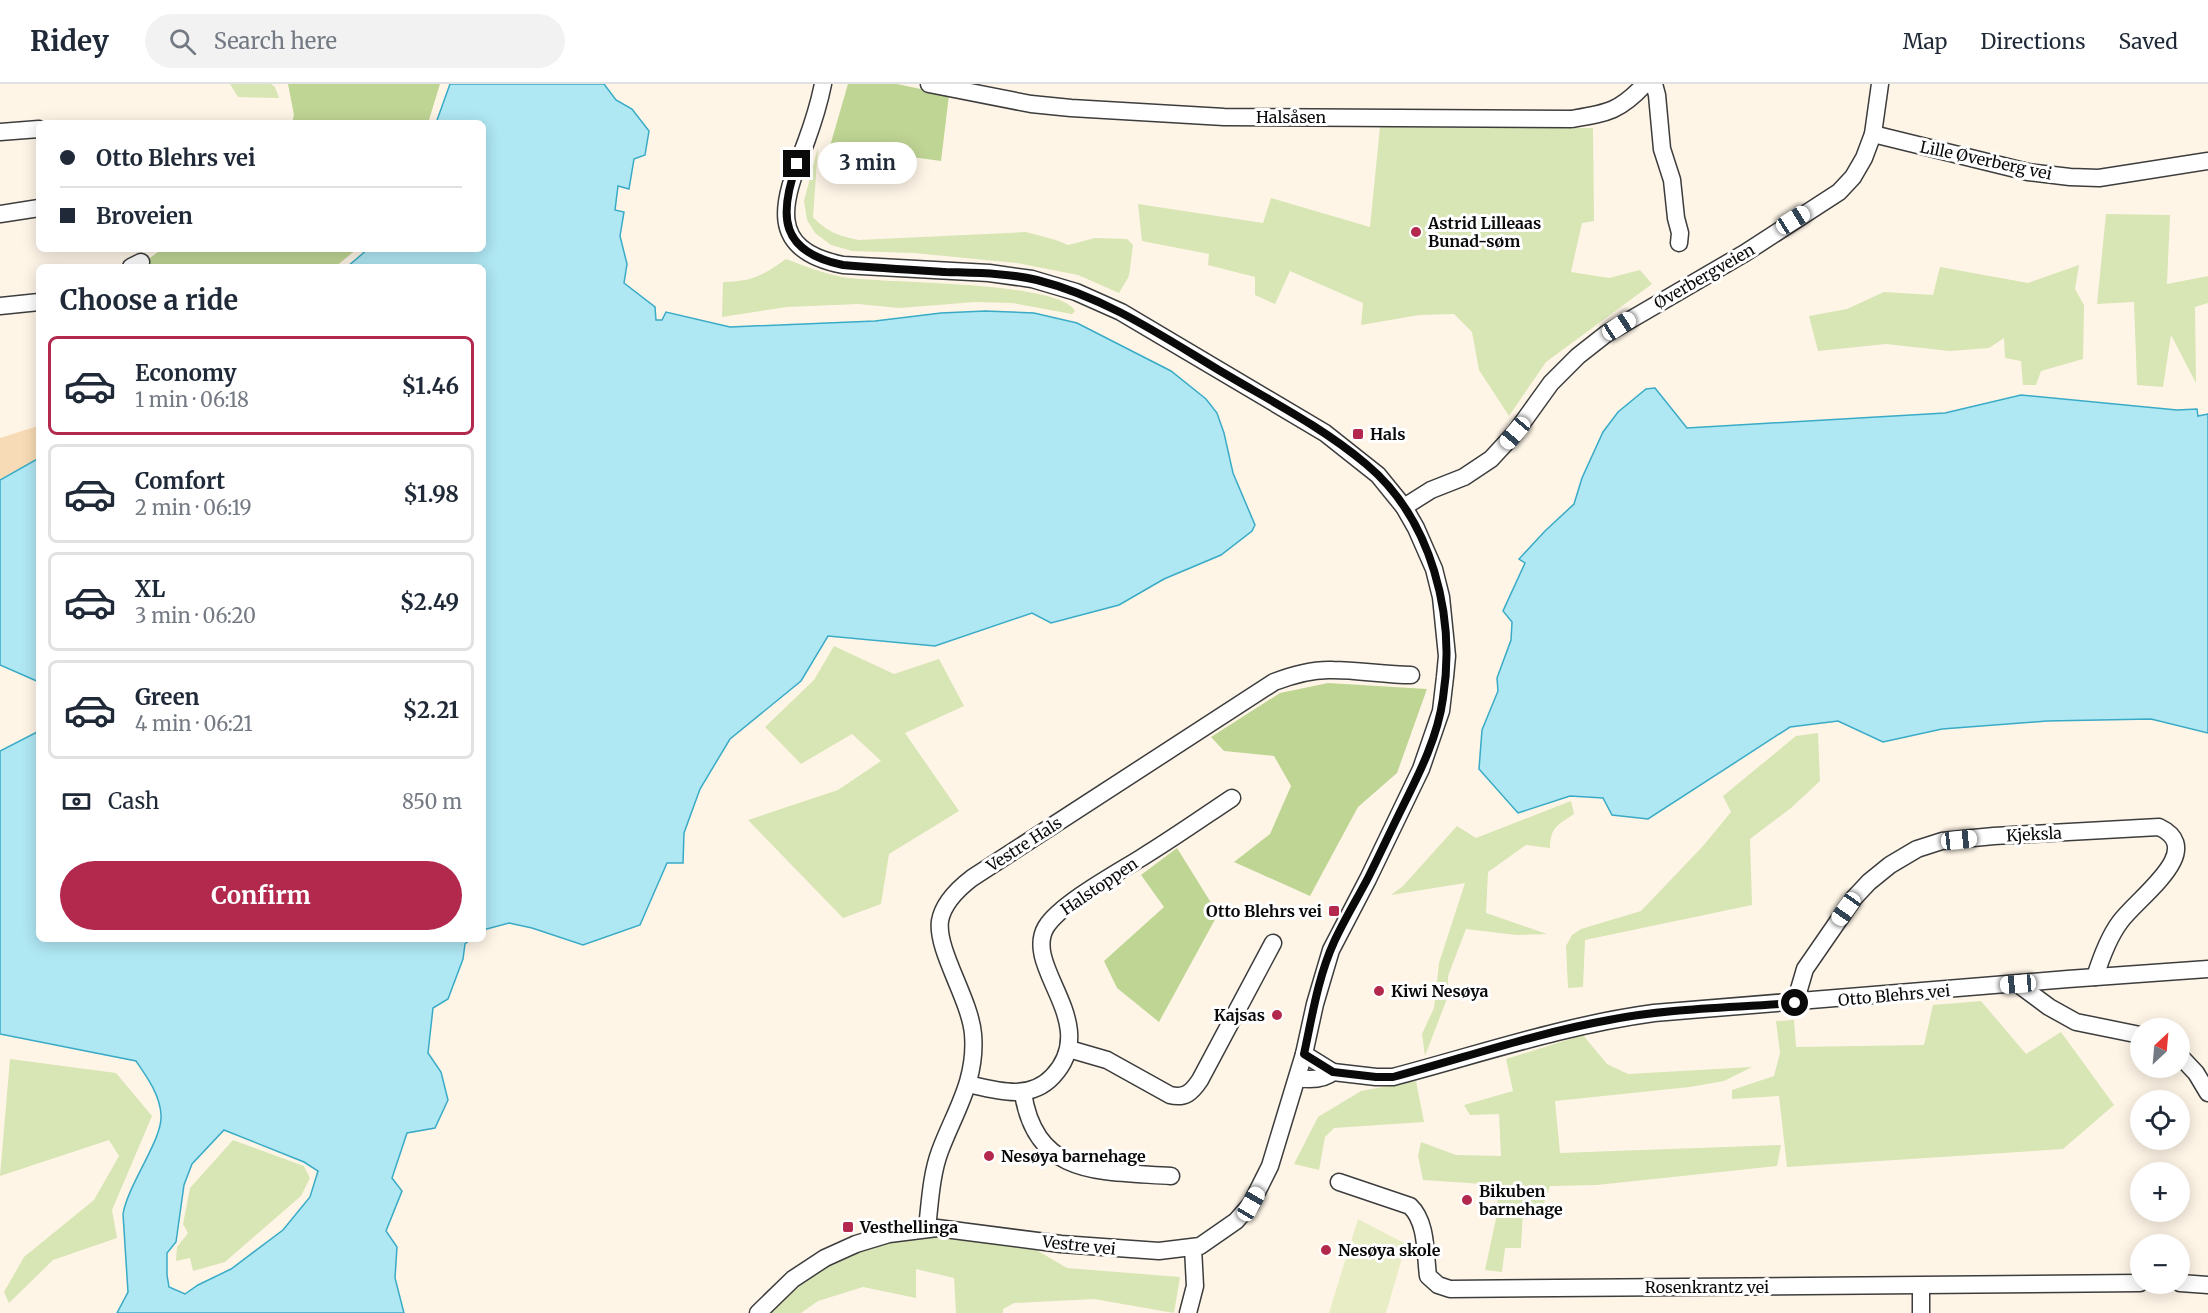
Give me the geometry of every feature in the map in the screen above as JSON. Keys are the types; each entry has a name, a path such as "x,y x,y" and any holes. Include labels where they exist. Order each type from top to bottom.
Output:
{"street":[{"name":"Vestre vei","path":"758,1313 793,1279 825,1258 873,1239 927,1228 1120,1250 1158,1251 1192,1248 1208,1242 1236,1221 1251,1204 1270,1166 1298,1078 1317,995 1331,950 1421,769 1437,724 1443,698 1447,656 1441,597 1427,550 1404,507 1378,475 1331,437 1111,306 1070,290 1032,279 989,273 843,265 807,251 793,238 788,227 786,197 824,84"},
{"name":"Halsåsen","path":"930,84 1031,104 1071,108 1224,117 1510,119 1570,119 1607,112 1625,104 1645,84"},
{"path":"1654,84 1662,149 1672,180 1680,233 1679,243"},
{"name":"Øverbergveien","path":"1404,507 1431,490 1464,477 1491,459 1515,433 1551,383 1578,356 1606,334 1745,253 1839,192 1853,177 1864,158 1873,134 1880,84"},
{"path":"0,132 36,129"},
{"name":"Lille Øverberg vei","path":"1873,134 2028,172 2070,177 2099,178 2208,161"},
{"path":"0,214 36,208"},
{"path":"0,306 36,302"},
{"name":"Vestre Hals","path":"927,1228 939,1153 969,1084 974,1051 969,1009 941,938 940,921 944,910 961,886 1274,682 1305,672 1332,670 1383,675 1412,675"},
{"name":"Halstoppen","path":"1069,1049 1064,1008 1043,956 1041,942 1045,928 1055,916 1088,892 1232,798"},
{"name":"Kjeksla","path":"1795,1003 1805,969 1854,898 1890,865 1917,849 1942,841 1994,836 2159,827 2170,831 2181,840 2185,853 2182,862 2119,922 2101,958 2095,977"},
{"path":"969,1084 997,1091 1023,1093 1033,1090 1049,1080 1062,1065 1069,1049 1107,1060 1170,1095 1177,1097 1189,1094 1200,1080 1273,943"},
{"name":"Otto Blehrs vei","path":"1304,1054 1333,1072 1393,1077 1567,1029 1609,1019 1654,1013 2208,969"},
{"path":"2018,984 2049,1007 2076,1022 2130,1033"},
{"path":"2190,1067 2208,1093"},
{"path":"1298,1078 1317,1079 1333,1072"},
{"path":"1023,1093 1025,1108 1033,1128 1053,1154 1068,1163 1092,1169 1171,1176"},
{"name":"Rosenkrantz vei","path":"1339,1182 1410,1206 1418,1214 1421,1223 1428,1276 1438,1285 1450,1289 2130,1283"},
{"path":"1188,1313 1195,1286 1192,1248"},
{"path":"2190,1284 2208,1285"},
{"path":"1921,1286 1921,1313"}],"green space":[{"path":"230,84 271,84 275,87 279,98 238,97"},
{"path":"288,84 440,84 429,120 293,120 294,115"},
{"path":"848,84 897,84 949,95 941,161 830,146"},
{"path":"1380,127 1593,128 1594,221 1582,223 1571,272 1609,278 1640,270 1652,284 1546,362 1509,416 1479,370 1472,332 1454,314 1419,315 1361,325 1363,303 1290,271 1275,304 1255,295 1255,277 1208,265 1209,254 1142,241 1138,204 1263,223 1271,198 1370,227"},
{"path":"818,147 813,217 834,233 859,240 1026,232 1068,245 1095,238 1127,239 1133,245 1129,276 1119,293 1078,275 1017,263 914,253 852,251 831,245 815,233 807,220 804,201"},
{"path":"2106,214 2170,215 2167,284 2208,276 2208,303 2195,307 2196,383 2171,335 2163,387 2137,385 2134,302 2097,304"},
{"path":"158,252 353,252 339,264 142,264"},
{"path":"786,259 842,277 1005,288 1062,301 1075,311 1072,314 1012,303 975,302 899,308 858,304 787,307 722,317 723,282 757,276"},
{"path":"2079,265 2075,289 2084,305 2083,359 2041,371 2036,385 2023,385 2021,361 2005,358 2004,338 1989,348 1950,351 1886,344 1818,351 1809,316 1847,309 1884,292 1933,295 1940,267 2028,283"},
{"path":"834,646 894,674 939,659 964,706 905,733 959,811 889,854 881,904 843,918 748,820 838,790 881,761 852,734 801,764 765,727 814,680"},
{"path":"1328,683 1427,689 1397,773 1358,807 1310,896 1234,862 1270,834 1291,786 1274,756 1224,751 1211,737 1280,693"},
{"path":"1818,733 1820,781 1791,808 1750,839 1752,905 1585,940 1583,987 1568,988 1566,946 1572,935 1581,929 1641,911 1703,846 1731,812 1723,796 1796,736"},
{"path":"1571,801 1574,814 1553,831 1550,848 1526,845 1488,872 1486,913 1547,934 1516,935 1466,929 1448,976 1448,996 1425,1056 1422,1034 1434,1008 1439,963 1465,883 1391,895 1403,886 1457,826 1476,838"},
{"path":"1177,848 1218,914 1159,1022 1117,988 1104,961 1164,907 1141,875"},
{"path":"1981,1001 2026,1054 2061,1032 2114,1105 2063,1149 1787,1167 1779,1096 1732,1099 1732,1090 1774,1076 1780,1053 1776,1021 1794,1020 1796,1047 1924,1045 1933,1005"},
{"path":"1583,1035 1607,1064 1628,1074 1752,1067 1724,1081 1690,1087 1555,1101 1560,1153 1781,1145 1777,1166 1597,1185 1550,1186 1544,1203 1523,1210 1521,1248 1505,1248 1502,1272 1485,1270 1497,1214 1498,1185 1423,1180 1418,1156 1421,1142 1456,1155 1501,1156 1499,1114 1470,1115 1464,1105 1513,1091 1506,1059"},
{"path":"10,1059 116,1073 152,1116 112,1210 117,1238 53,1260 9,1303 4,1292 24,1257 94,1200 119,1156 109,1140 0,1176"},
{"path":"1416,1081 1424,1122 1334,1128 1325,1137 1319,1170 1294,1164 1318,1117 1361,1091"},
{"path":"233,1140 304,1166 310,1178 301,1196 225,1262 193,1271 190,1258 176,1261 177,1247 188,1233 183,1224 190,1188"},
{"path":"1358,1219 1406,1244 1386,1313 1329,1313"},
{"path":"929,1236 1033,1248 1067,1268 1180,1277 1174,1313 1094,1299 1014,1303 1003,1309 1003,1313 956,1313 954,1278 916,1269 916,1298 863,1287 818,1301 801,1313 767,1313 811,1272 838,1257 883,1242"}],"sand":[{"path":"36,427 36,460 0,480 0,438"}],"water":[{"path":"450,84 604,84 616,100 632,109 649,131 645,155 634,159 629,189 618,186 615,210 624,212 620,236 627,264 624,283 655,307 656,320 662,320 666,312 730,327 875,321 941,313 985,311 1034,313 1077,323 1171,371 1206,399 1217,413 1233,473 1255,525 1252,531 1221,555 1164,579 1119,605 1051,623 1032,613 935,646 828,636 801,681 730,739 700,789 684,833 683,863 667,863 640,925 583,945 509,923 486,929 486,264 350,264 364,252 486,252 486,120 437,120"},
{"path":"1655,388 1687,428 1945,413 2021,395 2177,410 2197,409 2198,416 2208,414 2208,733 2151,719 2047,721 1942,729 1883,742 1838,721 1790,727 1648,819 1612,815 1603,798 1570,796 1518,813 1479,769 1482,730 1498,691 1497,678 1511,640 1512,622 1503,611 1525,563 1519,559 1574,504 1582,478 1603,432 1618,412 1646,389"},
{"path":"36,460 36,681 0,665 0,480"},
{"path":"36,733 36,942 467,942 448,999 433,1008 428,1053 441,1072 448,1100 435,1128 407,1133 392,1178 402,1191 386,1231 397,1247 395,1278 404,1313 117,1313 128,1292 123,1214 131,1189 157,1136 161,1115 158,1100 136,1061 0,1034 0,751","holes":["224,1130 304,1162 318,1171 310,1197 283,1230 231,1269 185,1294 169,1287 167,1253 176,1242 184,1185 192,1164"]}],"place":[{"name":"Astrid Lilleaas Bunad-søm","path":"1416,232"},
{"name":"Hals","path":"1358,434"},
{"name":"Otto Blehrs vei","path":"1334,911"},
{"name":"Kiwi Nesøya","path":"1379,991"},
{"name":"Kajsas","path":"1277,1015"},
{"name":"Nesøya barnehage","path":"989,1156"},
{"name":"Bikuben barnehage","path":"1467,1200"},
{"name":"Vesthellinga","path":"848,1227"},
{"name":"Nesøya skole","path":"1326,1250"}],"route":[{"path":"797,164 786,197 786,220 793,238 807,251 843,265 989,273 1032,279 1076,292 1111,306 1337,441 1360,458 1388,486 1416,528 1434,569 1443,611 1447,656 1441,711 1421,769 1331,950 1315,1004 1304,1054 1333,1072 1393,1077 1609,1019 1654,1013 1795,1003"}]}
